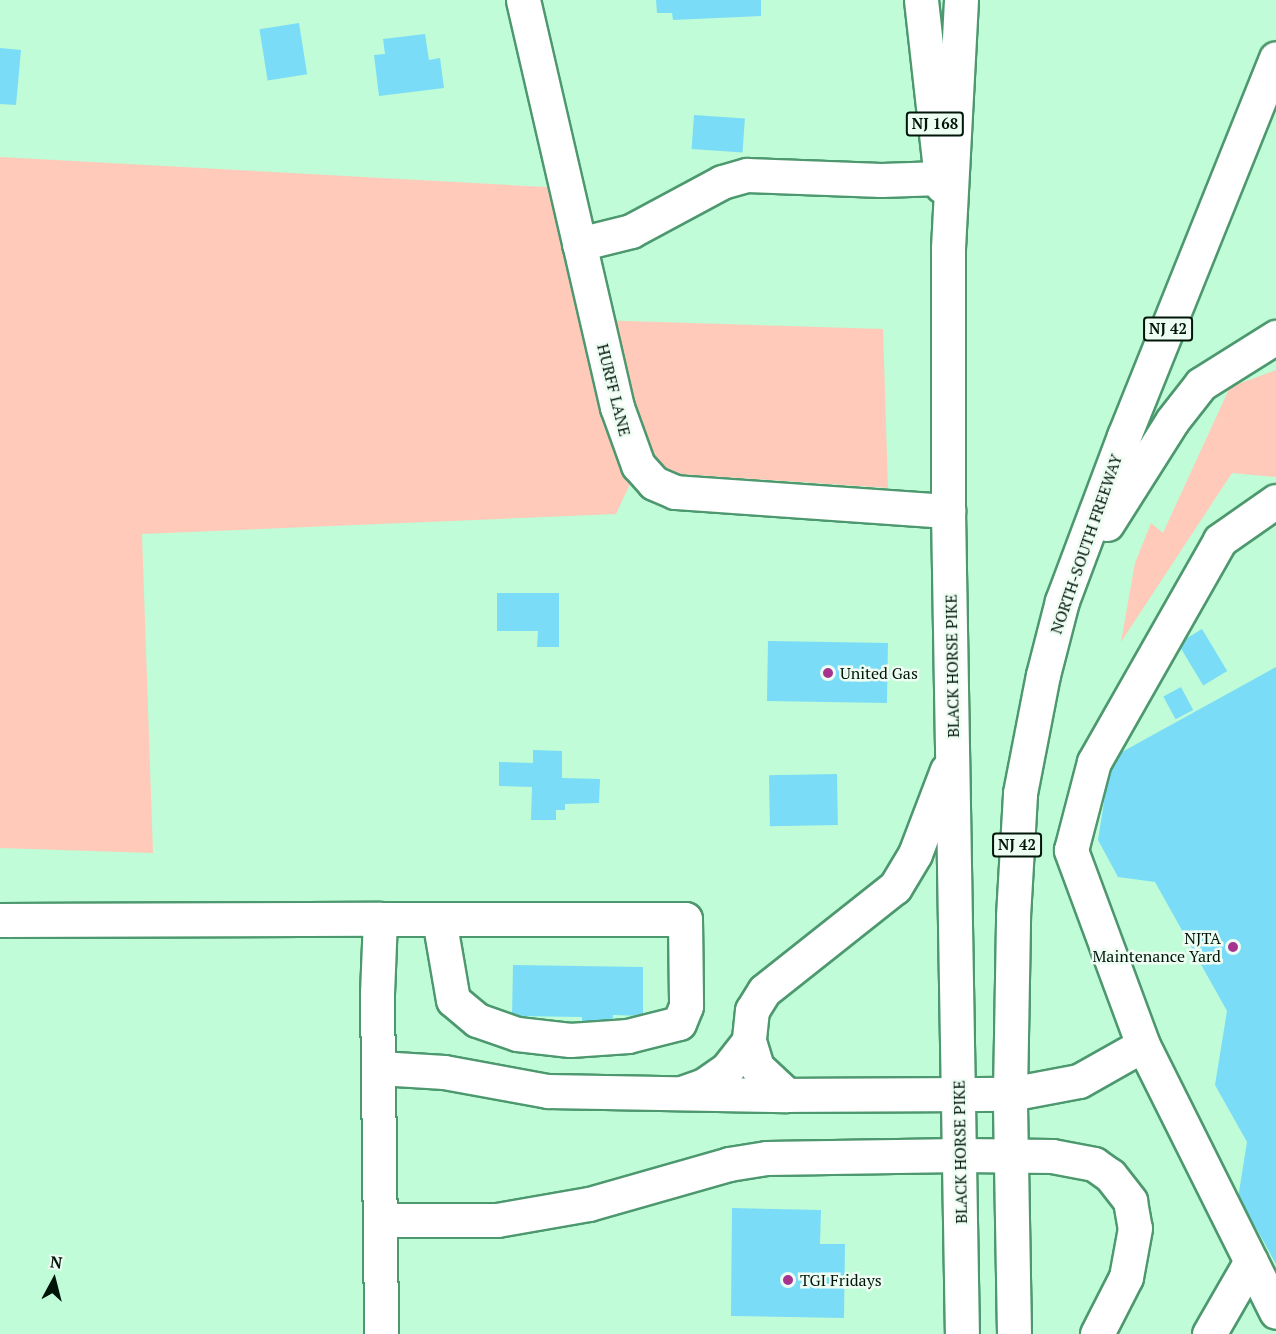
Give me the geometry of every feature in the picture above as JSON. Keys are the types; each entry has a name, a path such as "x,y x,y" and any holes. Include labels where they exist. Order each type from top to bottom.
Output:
{"main road":[{"name":"HURFF LANE","path":"523,0 579,244 629,447 654,483 675,492 948,511"},
{"name":"BLACK HORSE PIKE","path":"921,0 948,248 948,511 960,1092 962,1334"},
{"path":"948,248 961,0"},
{"name":"NORTH-SOUTH FREEWAY","path":"1010,1094 1020,793 1043,675 1062,601 1124,436 1276,58"},
{"path":"579,244 631,231 722,182 747,176 941,178"},
{"path":"1062,601 1130,486 1201,384 1276,337"},
{"path":"1276,501 1220,540 1094,762 1071,850 1143,1045 1276,1312"},
{"path":"787,1095 757,1067 749,1041 752,1010 764,991 895,887 915,854 953,754"},
{"path":"380,919 381,1334"},
{"path":"0,920 380,919 439,919 685,919 686,1006 679,1023 628,1036 570,1040 518,1034 477,1020 453,1000 439,919"},
{"path":"674,1095 704,1085 726,1069 749,1041"},
{"path":"379,1068 444,1072 549,1091 674,1095 960,1092 1010,1094 1078,1081 1143,1045"},
{"name":"NJ 42","path":"1010,1094 1014,1334"},
{"path":"381,1220 497,1220 590,1204 718,1166 767,1158 1011,1154 1052,1156 1094,1164 1110,1175 1130,1202 1135,1228 1126,1277 1097,1334"},
{"path":"1209,1334 1251,1261"}],"shaded area":[{"path":"0,157 564,188 593,320 883,329 888,488 636,471 616,514 142,534 153,853 0,848"},
{"path":"1276,370 1276,477 1232,473 1121,642 1135,563 1151,523 1163,533 1230,387"}],"building":[{"path":"656,0 761,0 761,16 673,20 672,13 657,13"},
{"path":"299,23 307,74 268,81 259,29"},
{"path":"425,34 429,60 440,58 444,88 379,96 374,55 385,54 383,39"},
{"path":"0,48 21,50 16,105 0,104"},
{"path":"694,115 745,119 743,152 692,149"},
{"path":"497,593 559,593 559,647 537,647 538,631 497,631"},
{"path":"1202,629 1227,671 1203,685 1178,643"},
{"path":"768,641 888,643 887,703 767,701"},
{"name":"NJTA Maintenance Yard","path":"1276,667 1276,1264 1255,1226 1234,1223 1247,1142 1215,1085 1227,1011 1155,882 1118,877 1098,840 1111,758"},
{"path":"1181,687 1193,710 1176,719 1163,696"},
{"path":"533,750 562,751 562,778 600,779 599,803 565,804 565,810 556,810 556,820 531,820 532,787 499,786 499,762 533,763"},
{"path":"837,774 838,825 770,826 769,775"},
{"path":"513,965 643,967 643,1016 613,1015 612,1037 582,1036 582,1017 512,1016"},
{"name":"TGI Fridays","path":"732,1208 821,1210 820,1244 845,1244 844,1318 731,1316"}],"place":[{"name":"United Gas","path":"828,673"},
{"name":"NJTA Maintenance Yard","path":"1233,947"},
{"name":"TGI Fridays","path":"788,1280"}]}
